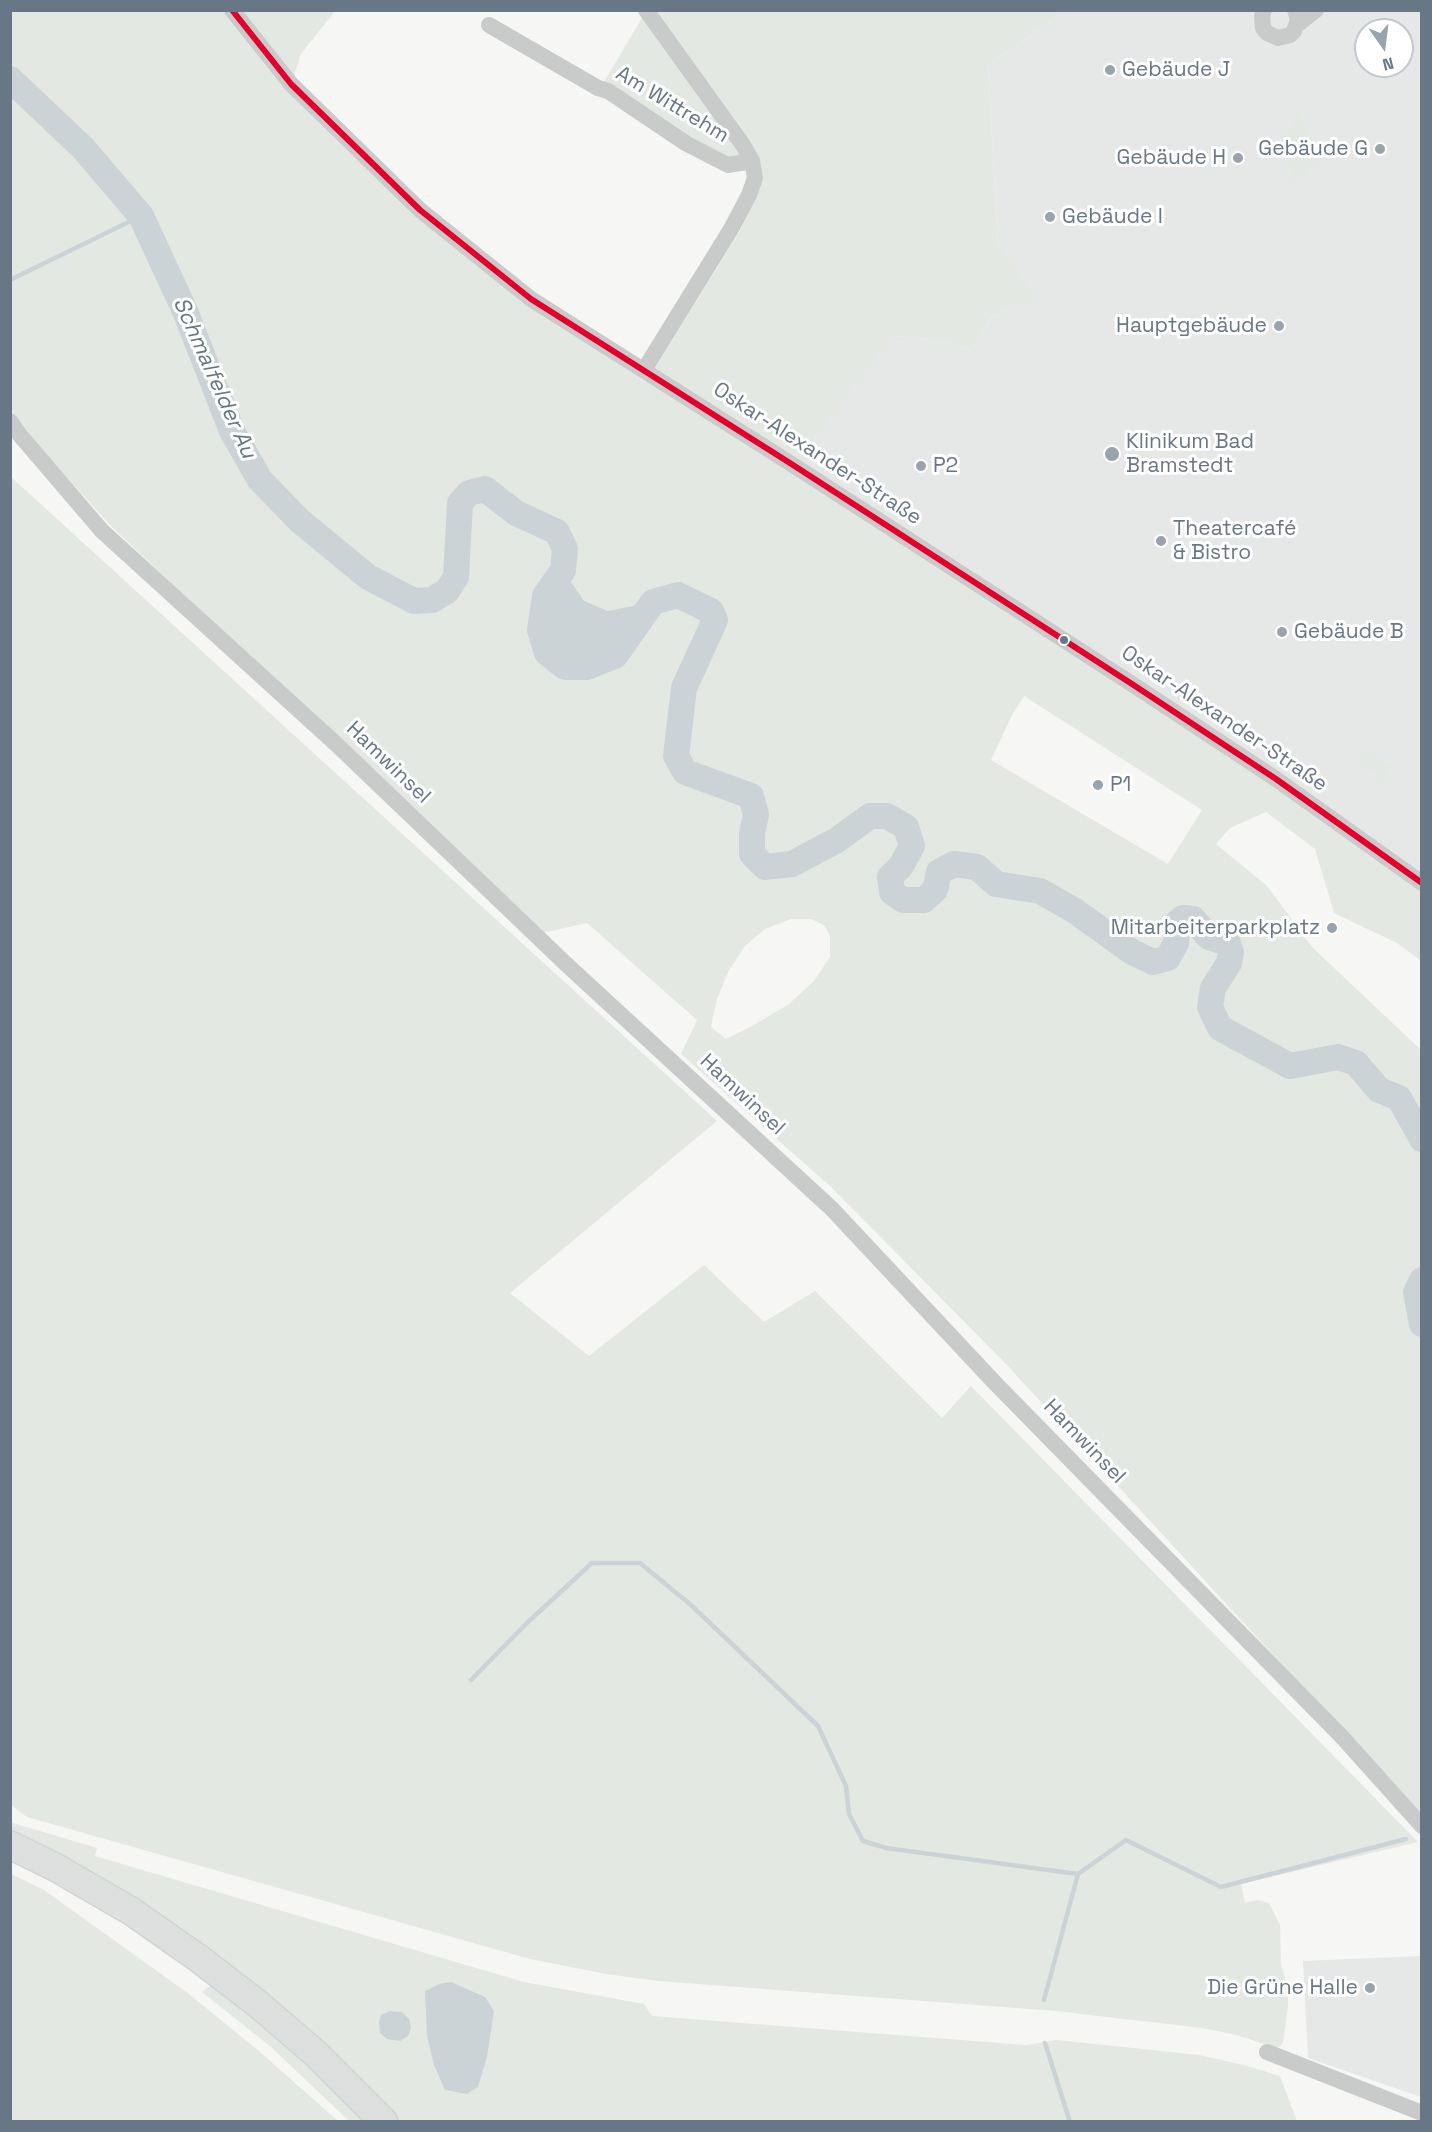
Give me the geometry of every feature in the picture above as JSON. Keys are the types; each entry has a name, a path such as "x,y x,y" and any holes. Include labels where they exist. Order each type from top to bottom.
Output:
{"main road":[{"path":"10,1845 55,1867 131,1911 198,1958 258,2004 316,2054 384,2121"}],"street":[{"name":"Oskar-Alexander-Straße","path":"232,10 291,84 420,210 531,299 1276,779 1422,883"},
{"path":"644,370 731,229 749,195 755,178 752,161 743,145 646,10"},
{"path":"1264,10 1263,28 1272,37 1284,38 1290,35 1296,18 1316,10"},
{"name":"Am Wittrehm","path":"489,26 598,88 608,91 687,144 729,165 752,161"},
{"name":"Hamwinsel","path":"10,421 102,531 335,743 566,964 832,1209 995,1383 1343,1738 1422,1826"},
{"path":"1267,2052 1422,2113"}],"shaded area":[{"path":"10,11 335,11 301,54 291,85 531,299 653,371 740,231 762,178 730,162 604,82 646,11 1065,11 988,65 998,244 1036,295 990,318 973,349 920,338 891,336 794,465 1421,883 1421,961 1397,943 1334,913 1315,849 1266,812 1230,828 1216,844 1267,886 1313,948 1421,1050 1421,1816 1007,1365 831,1187 681,1054 697,1020 587,923 542,933 111,526 23,429 10,407","holes":["1024,696 1202,810 1168,864 991,760 1012,715","791,919 811,919 824,925 830,936 830,957 814,981 789,1004 726,1039 711,1027 717,999 729,970 745,946 765,929"]},
{"name":"Klinikum Bad Bramstedt","path":"1065,11 1421,11 1421,883 793,465 865,364 891,336 920,338 973,349 990,318 1035,295 998,244 988,65"},
{"path":"1298,112 1321,154 1306,175 1292,180 1283,138"},
{"path":"10,476 717,1121 510,1293 589,1356 704,1265 764,1322 815,1291 942,1418 971,1386 1418,1842 1241,1884 1245,1903 1257,1900 1269,1903 1280,1925 1281,1965 1288,1986 1288,2006 1283,2043 1280,2046 1276,2048 1237,2035 1202,2028 1056,2011 658,1981 606,1974 530,1959 27,1817 11,1805"},
{"path":"563,570 584,601 608,611 653,602 615,656 587,667 565,667 547,653 540,630 545,596"},
{"path":"1365,749 1392,768 1383,780 1357,760"},
{"path":"10,1822 97,1848 95,1856 524,1982 644,2004 652,2016 1026,2045 1057,2040 1199,2055 1280,2076 1297,2121 399,2121 366,2084 288,2015 11,1835"},
{"path":"11,1874 44,1890 189,1994 260,2052 338,2121 11,2121"},
{"path":"1421,1956 1421,2097 1308,2058 1303,1961"},
{"path":"451,1982 485,1997 494,2011 487,2057 478,2087 467,2094 445,2090 434,2065 427,2036 425,1991 439,1984"},
{"path":"213,1984 277,2037 367,2121 349,2121 271,2047 202,1992"},
{"path":"390,2011 402,2012 409,2019 411,2028 408,2036 400,2041 387,2039 380,2033 381,2015"}],"waterway":[{"name":"Schmalfelder Au","path":"10,79 83,148 141,216 185,311 232,431 260,480 300,521 368,577 414,601 432,600 447,591 456,577 460,503 469,493 485,489 516,513 557,532 565,549 563,570 545,596 540,630 547,653 565,667 587,667 615,656 653,602 678,595 711,611 715,620 684,688 676,756 685,772 751,796 756,815 752,833 752,854 765,867 792,864 837,840 870,816 887,816 906,827 912,846 901,866 890,877 892,892 903,900 924,900 935,890 939,872 954,864 977,867 996,884 1040,891 1075,911 1132,952 1153,962 1168,958 1176,943 1178,922 1183,918 1193,919 1209,937 1228,943 1231,952 1229,963 1213,988 1210,1007 1220,1028 1290,1066 1338,1057 1356,1063 1379,1090 1399,1098 1422,1139"},
{"path":"10,280 141,216"},
{"name":"Schmalfelder Au","path":"1422,1280 1416,1292 1422,1324"},
{"path":"471,1680 528,1622 592,1563 640,1563 691,1605 818,1726 846,1786 849,1814 863,1841 886,1848 1078,1874"},
{"path":"1044,2000 1078,1874 1126,1840 1221,1887 1406,1839"},
{"path":"1045,2043 1070,2122"}],"transit line":[{"path":"232,10 291,84 420,210 531,299 1132,684 1276,779 1422,883"}],"place":[{"name":"Gebäude J","path":"1110,70"},
{"name":"Gebäude G","path":"1380,149"},
{"name":"Gebäude H","path":"1238,158"},
{"name":"Gebäude I","path":"1050,217"},
{"name":"Hauptgebäude","path":"1279,326"},
{"name":"Klinikum Bad Bramstedt","path":"1112,454"},
{"name":"P2","path":"921,466"},
{"name":"Theatercafé & Bistro","path":"1161,541"},
{"name":"Gebäude B","path":"1282,632"},
{"name":"P1","path":"1098,785"},
{"name":"Mitarbeiterparkplatz","path":"1332,928"},
{"name":"Die Grüne Halle","path":"1370,1988"}]}
